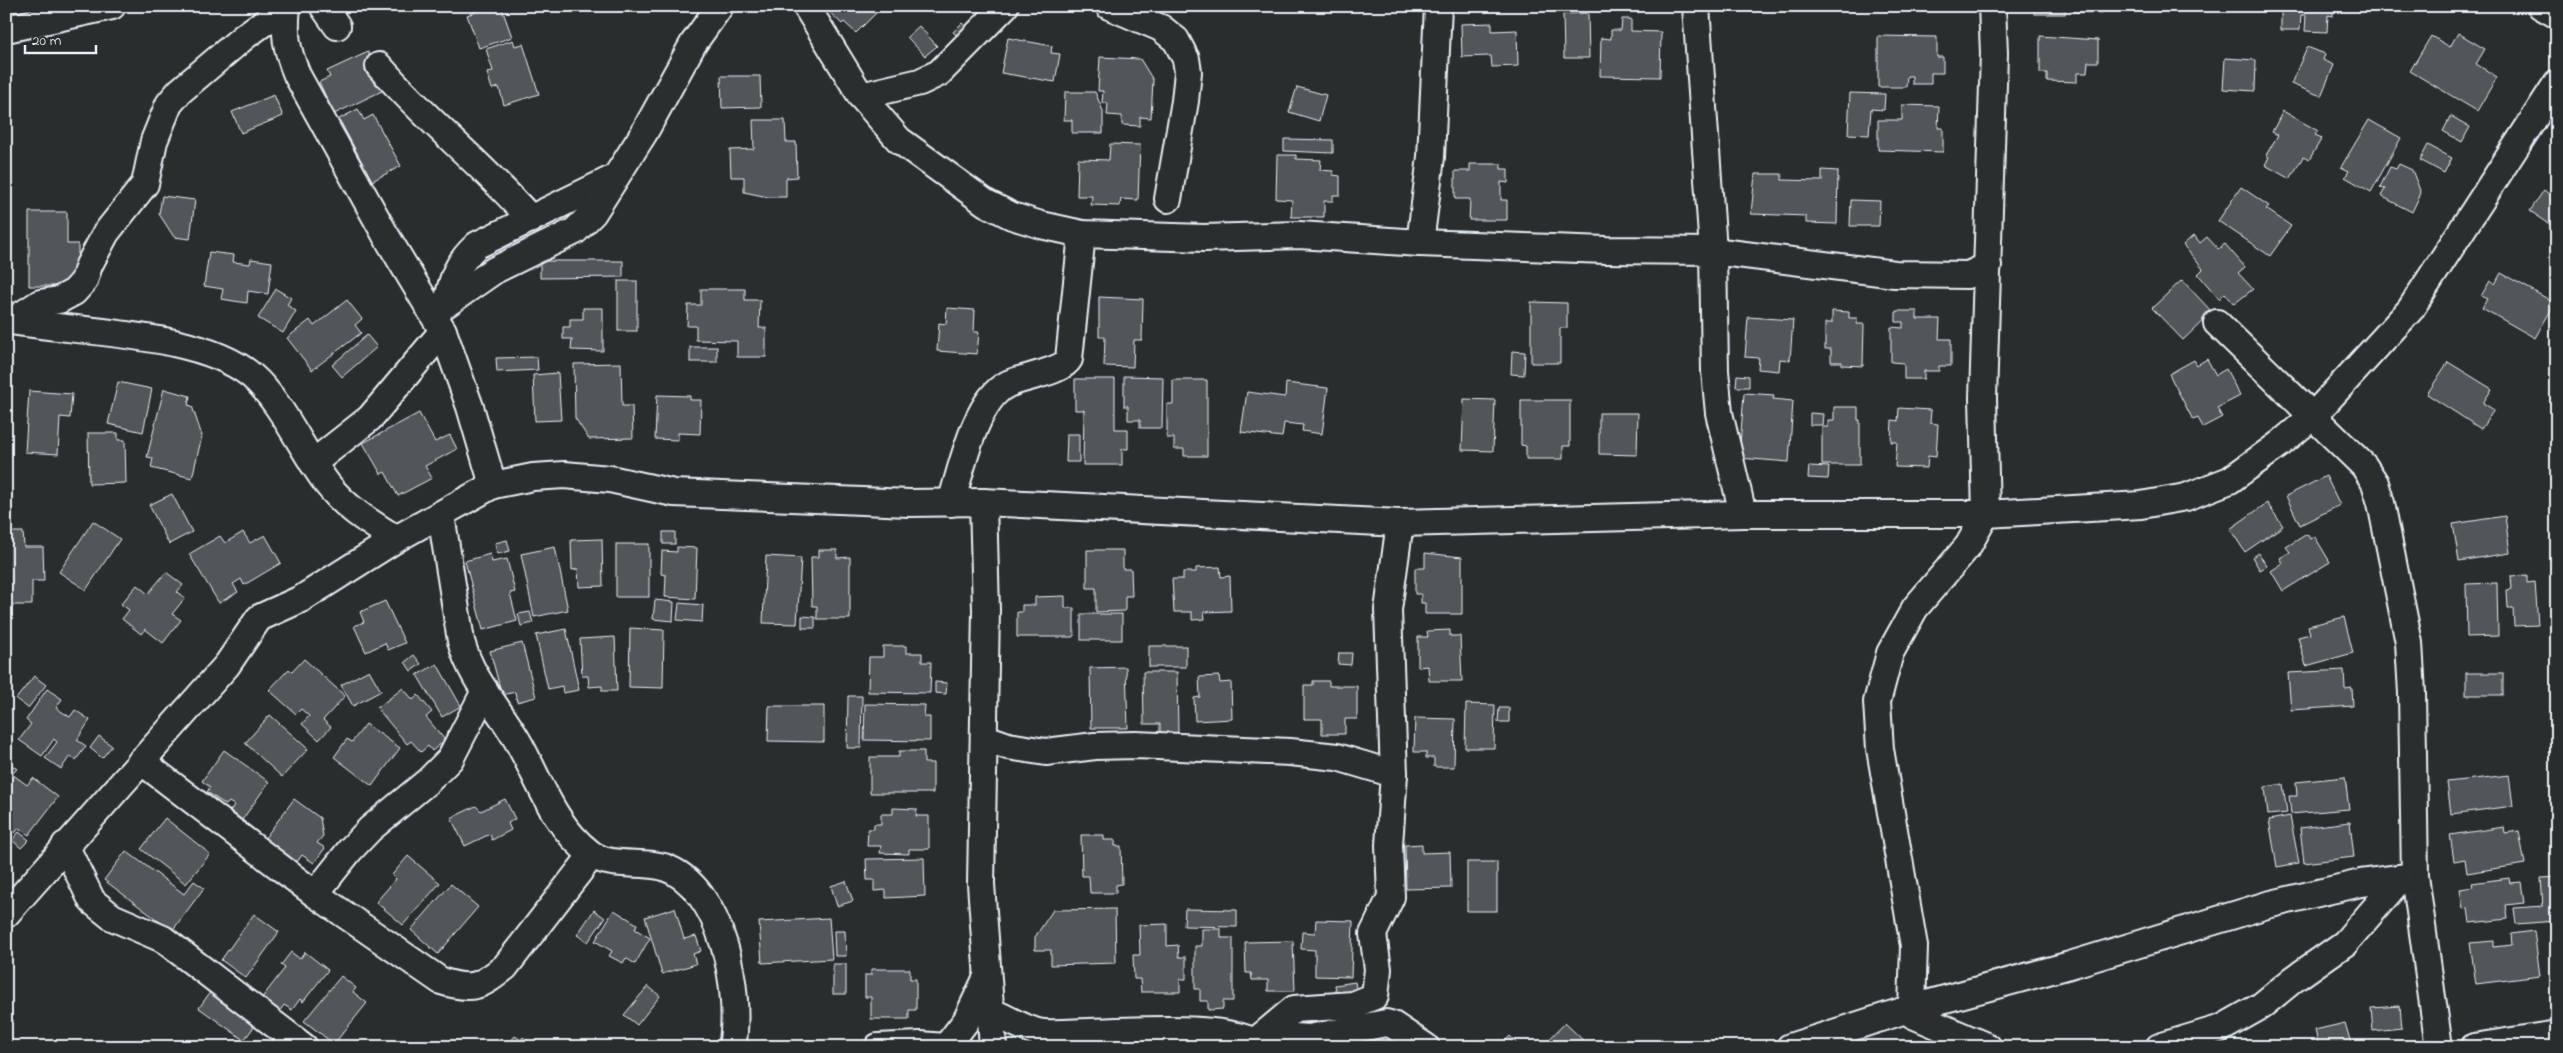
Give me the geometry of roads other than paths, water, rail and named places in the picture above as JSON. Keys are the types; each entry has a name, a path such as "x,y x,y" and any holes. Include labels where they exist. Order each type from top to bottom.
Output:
{"street":[{"path":"6,29 112,6"},
{"path":"287,6 284,31 286,51 297,75 384,234 441,316 493,485"},
{"path":"9,321 40,303 59,300 74,292 84,281 89,265 106,233 145,184 156,135 169,104 180,91 244,36 287,6"},
{"path":"313,464 370,418 441,316 495,270 575,231 593,213 644,133 694,44 720,6"},
{"path":"806,6 860,96 899,140 969,192 1012,216 1082,234 1204,238 1299,235 1420,243 1606,250 1713,251 1895,274 1968,275 1988,266"},
{"path":"860,96 920,82 939,73 1005,6"},
{"path":"1109,6 1161,28 1176,40 1186,59 1188,72 1185,101 1168,199"},
{"path":"1420,243 1431,157 1438,6"},
{"path":"1696,6 1713,251 1715,371 1719,413 1743,514"},
{"path":"1912,1011 1914,946 1880,749 1877,702 1890,653 1915,608 1968,546 1986,514 1983,398 1994,53 1992,6"},
{"path":"2541,6 2557,15"},
{"path":"379,66 403,94 499,184 531,219"},
{"path":"6,914 226,665 260,618 301,599 396,539 493,485 533,477 564,475 610,479 674,493 952,503 983,502 1400,523 1743,514 1986,514 2141,505 2186,497 2230,480 2281,443 2313,416 2410,310 2557,83"},
{"path":"441,316 454,274 477,245 614,178"},
{"path":"952,503 973,436 992,397 1005,386 1061,366 1069,359 1082,234"},
{"path":"9,321 174,344 208,353 231,362 252,376 274,402 313,464 344,504 396,539"},
{"path":"2217,323 2364,466 2375,484 2382,503 2410,657 2408,877 2439,1047"},
{"path":"983,502 986,610 981,884 986,979 991,1011 993,1047"},
{"path":"441,515 465,659 484,692 518,740 552,810 570,837 592,855 606,860 661,866 676,872 699,892 720,933 730,966 735,1003 732,1047"},
{"path":"1260,1041 1294,1009 1353,1005 1375,996 1378,969 1373,934 1391,897 1389,845 1394,774 1388,610 1400,523"},
{"path":"315,894 350,850 370,829 428,781 450,759 484,692"},
{"path":"985,738 1008,746 1046,752 1095,746 1136,745 1290,752 1337,757 1394,774"},
{"path":"141,761 315,894 441,981 461,987 476,986 488,981 505,967 592,855"},
{"path":"65,845 92,901 101,910 163,939 304,1047"},
{"path":"1790,1047 2267,905 2322,891 2408,877"},
{"path":"2159,1047 2189,1043 2248,1016 2294,979 2345,943 2408,877"},
{"path":"878,1047 920,1045 945,1047 966,1021 986,979"},
{"path":"991,1011 1041,1033"},
{"path":"1912,1011 1988,1047"},
{"path":"1008,1047 1041,1033 1191,1031 1238,1035 1260,1041 1310,1038 1386,1023 1393,1025 1426,1047"},
{"path":"2474,1047 2557,1034"}]}
